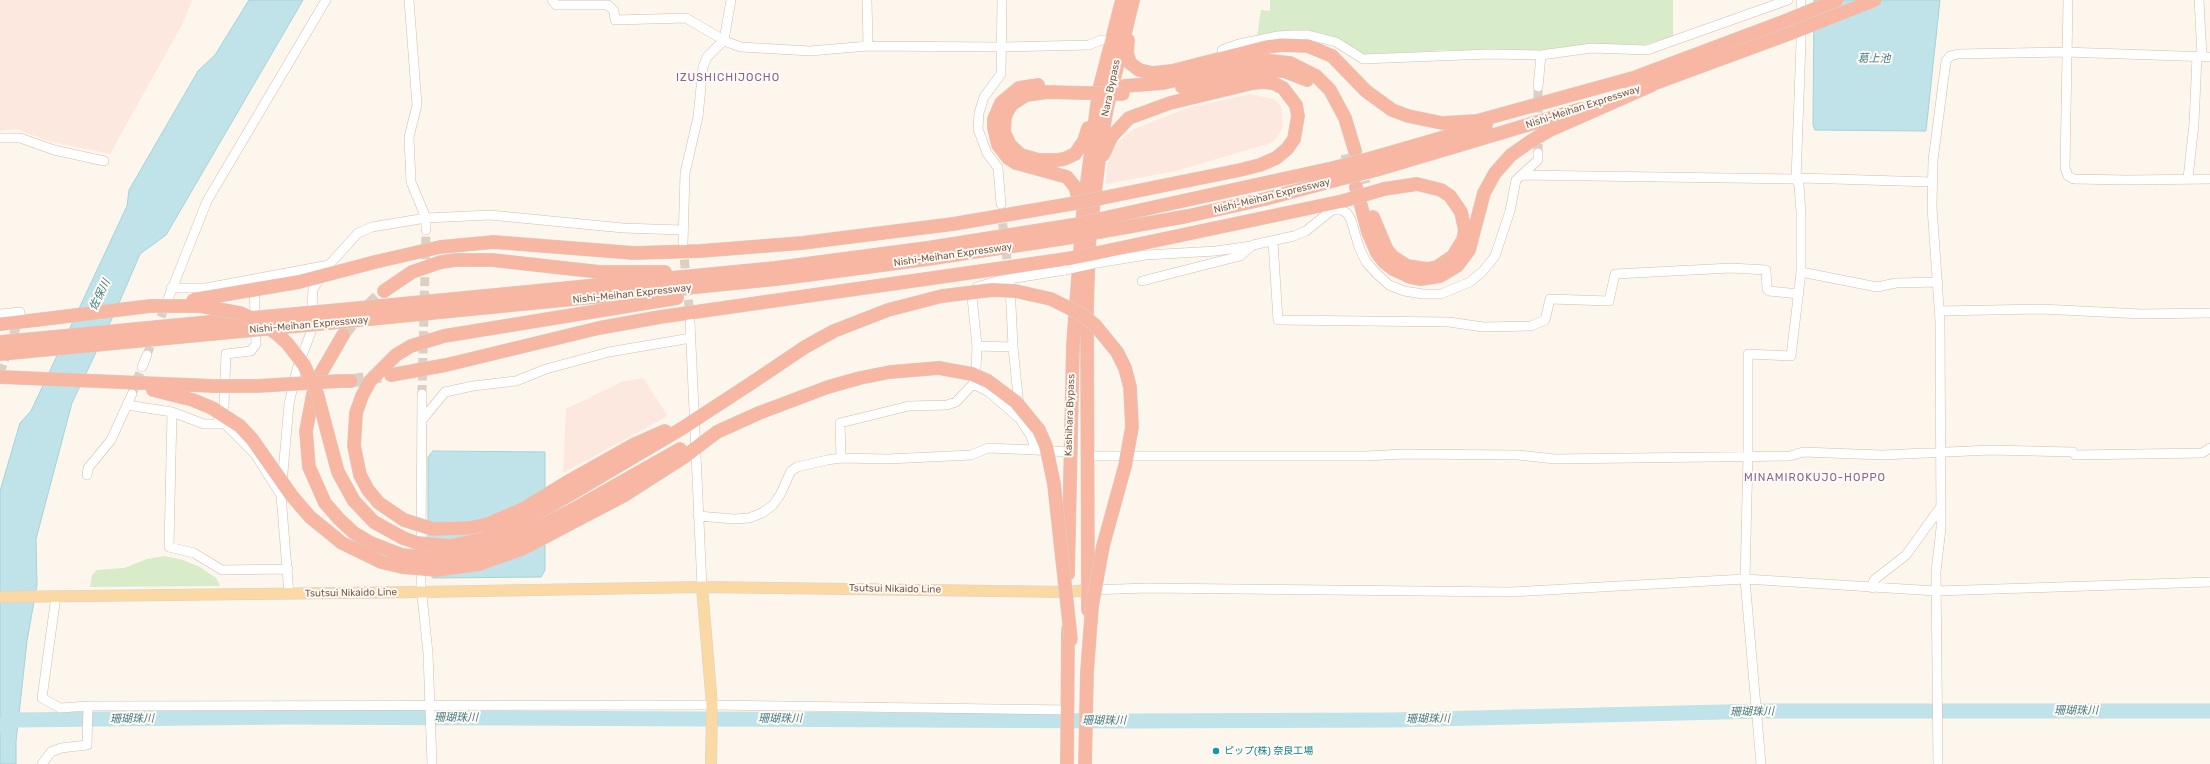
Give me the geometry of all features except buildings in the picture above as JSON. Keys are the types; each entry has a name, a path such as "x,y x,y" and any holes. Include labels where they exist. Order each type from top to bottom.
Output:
{"highway":[{"name":"Nara Bypass","path":"1104,69 1122,0"},
{"name":"Nara Bypass","path":"1096,178 1106,108 1133,0"},
{"path":"1139,0 1129,34 1128,58 1134,66 1145,72 1160,73 1171,86 1194,91 1213,76"},
{"name":"Nishi-Meihan Expressway","path":"0,342 27,345 339,316 777,279 936,258 1100,225 1188,216 1265,199 1335,174 1372,158 1472,130 1633,78 1837,0"},
{"name":"Nishi-Meihan Expressway","path":"1335,174 1376,170 1552,118 1652,85 1875,0"},
{"path":"1171,86 1213,76 1282,45 1308,46 1332,56 1366,91 1392,110 1408,116 1442,123 1477,121 1633,78"},
{"path":"1086,89 1035,93 1018,99 1012,104 1005,117 1004,132 1010,145 1021,155 1039,160 1064,159 1075,154 1086,134 1104,69"},
{"name":"Kashihara Bypass","path":"1067,764 1069,452 1073,337 1090,145 1104,69"},
{"path":"1083,213 1078,193 1072,182 1061,174 1025,167 1008,158 998,144 994,128 994,119 1001,103 1019,88 1039,84 1086,89 1123,90 1171,86 1213,76 1274,70 1294,74 1304,78 1320,92 1332,110 1351,152"},
{"path":"0,324 150,306 265,288 440,247 494,242 634,253 700,251 788,244 946,225 1102,198 1247,168 1276,158 1287,149 1294,139 1298,116 1296,105 1283,88 1273,83 1213,76 1192,71 1171,86 1140,113 1120,126 1112,136 1105,151 1096,178"},
{"path":"391,375 446,365 599,328 660,317 1066,264 1343,201 1384,189 1417,184 1429,186 1450,196 1461,212 1464,230 1459,248 1453,256 1437,267 1427,269 1408,266 1393,257 1386,250 1376,228 1360,186 1368,232 1377,253 1384,262 1393,269 1410,277 1421,279 1440,276 1458,266 1467,255 1473,241 1484,193 1495,173 1511,155 1550,130 1652,85"},
{"name":"Kashihara Bypass","path":"1086,764 1088,732 1087,274 1096,178"},
{"name":"Nishi-Meihan Expressway","path":"339,316 855,258 1073,231"},
{"path":"384,291 412,272 441,262 456,260 492,260 568,270 636,272 713,270 855,258"},
{"path":"570,487 488,524 469,528 445,530 425,528 404,520 379,503 368,490 360,475 354,446 356,413 362,396 370,381 396,355 411,346 444,336 777,279"},
{"path":"150,306 200,306 240,313 260,322 277,334 296,354 310,376 317,393 338,472 354,500 374,522 403,538 424,544 449,546 483,539 503,532 634,445 681,426 703,414 805,347 834,331 888,310 942,296 992,290 1014,291 1052,299 1082,314 1095,325 1117,352 1125,368 1131,394 1132,427 1125,466 1102,553 1089,640 1086,764"},
{"path":"343,335 321,373 313,394 306,432 309,467 326,503 339,519 354,533 402,561"},
{"name":"Nishi-Meihan Expressway","path":"0,354 27,345"},
{"path":"114,382 171,393 212,408 240,426 252,440 292,496 310,517 342,543 381,562 470,556 513,541 576,514 717,432 759,412 828,387 860,378 890,372 939,368 972,374 998,387 1016,402 1039,430 1046,446 1054,484 1071,640 1072,764"},
{"path":"0,377 214,386 264,386 346,381"}],"main road":[{"name":"Tsutsui Nikaido Line","path":"0,597 702,587 1068,592 1088,590"},
{"path":"702,587 712,706 711,764"}],"street":[{"path":"164,309 171,288 207,201 326,0"},
{"path":"409,0 417,105 409,137 411,182 426,218 426,230"},
{"path":"552,0 556,4 561,5 608,5 614,11 615,20 686,18 724,40 741,47 810,51 868,46 1002,48 1089,45 1101,40 1111,40"},
{"path":"683,243 682,230 684,221 685,172 698,117 703,67 707,57 724,40 731,0"},
{"path":"867,0 868,46"},
{"path":"1001,204 998,168 987,153 978,129 979,113 984,97 1001,74 1002,0"},
{"path":"1222,50 1239,44 1278,36 1308,35 1336,42 1363,59 1489,54 1541,55 1592,48 1647,50 1788,0"},
{"path":"1761,764 1745,579 1748,456 1748,354 1791,356 1801,272 1801,213 1799,185 1796,179 1801,0"},
{"path":"2068,0 2068,43 2065,52 2065,168 2068,176 2074,179 2119,180 2188,178 2210,179"},
{"path":"2188,178 2203,56 2199,0"},
{"path":"1938,764 1936,591 1941,507 1939,311 1932,207 1932,182 1945,64 1948,58 1958,54 2065,52 2203,56"},
{"path":"1538,87 1541,55"},
{"path":"0,138 20,138 54,150 104,161"},
{"path":"1097,258 1216,251 1253,246 1273,242 1306,231 1332,210 1341,210 1347,213 1351,220 1359,247 1366,262 1389,285 1404,291 1423,294 1441,294 1470,282 1483,271 1495,256 1510,211 1516,180 1538,160 1538,153"},
{"path":"1522,175 1800,178 1932,182"},
{"path":"289,594 281,495 289,404 297,369 311,332 313,290 329,265 358,233 372,227 426,218 490,215 623,228 682,230"},
{"path":"1273,242 1278,320 1449,322 1483,327 1531,326 1545,320 1550,299 1609,301 1615,274 1731,268 1766,270 1767,289 1769,291 1799,294"},
{"path":"1142,281 1240,256 1253,246"},
{"path":"841,458 840,423 909,406 947,405 956,402 973,384 976,370 977,346 972,297 977,287 1066,264"},
{"path":"171,288 206,288 329,265"},
{"path":"1801,272 1877,287 1896,283 1938,282"},
{"path":"216,423 224,406 226,354 251,351 256,344 254,280"},
{"path":"1010,284 1013,347 1020,419"},
{"path":"1939,311 2041,309 2142,314 2210,313"},
{"path":"0,314 20,312 20,316"},
{"path":"690,322 702,587"},
{"path":"422,420 445,392 473,386 516,381 546,369 609,352 691,338"},
{"path":"977,346 1013,347"},
{"path":"142,367 147,355"},
{"path":"973,384 989,392 1020,419 1031,436 1035,450"},
{"path":"87,475 88,468 111,440 132,394"},
{"path":"422,394 421,592 428,653 432,764"},
{"path":"127,405 172,412 204,424 225,424 245,443 268,473 281,495"},
{"path":"172,412 169,547 194,553 222,570 288,569"},
{"path":"698,516 741,518 762,513 773,505 780,495 791,471 797,468 841,458 888,459 971,455 988,448 1069,452"},
{"path":"1088,456 1366,456 1404,454 1518,455 1555,459 1790,456 1803,452 1882,455 1940,451 2073,452 2075,455 2202,453 2210,448"},
{"path":"1872,588 1874,580 1906,555 1941,507"},
{"path":"1088,590 1147,588 1511,592 1745,579 1936,591 2210,582"},
{"path":"53,596 42,698 60,708 712,706 1068,712"},
{"path":"42,764 51,752 61,748 87,745 88,709"}],"shaded area":[{"path":"0,0 192,0 182,25 110,154 51,142 16,129 0,131"},
{"path":"1250,94 1274,99 1281,106 1283,125 1279,135 1271,143 1176,171 1106,184 1107,168 1111,153 1120,140 1134,129 1187,108"},
{"path":"643,378 668,416 563,473 566,409 621,382"}],"green space":[{"path":"1270,0 1673,0 1673,36 1644,45 1601,44 1542,50 1448,50 1362,55 1338,39 1306,30 1281,31 1257,36 1261,10 1270,11"},
{"path":"164,556 183,560 200,567 216,578 220,586 90,587 92,575 97,570 124,568 147,559"}],"water":[{"name":"佐保川","path":"249,0 303,0 166,235 140,254 116,310 72,403 36,539 37,585 27,641 16,742 16,764 0,764 0,491 20,423 31,411 127,206 129,190 198,71 215,55"},
{"name":"葛上池","path":"1814,0 1940,0 1926,131 1815,130 1813,125"},
{"path":"433,451 545,452 545,570 541,577 433,578 428,573 428,457"}],"waterway":[{"name":"珊瑚珠川","path":"0,726 15,720 287,717 1128,721 1391,720 1764,711 2210,711"}],"tunnel":[{"path":"1538,87 1538,153"},
{"path":"1347,154 1352,174"},
{"path":"1358,163 1364,184"},
{"path":"1001,210 1010,284"},
{"path":"422,394 426,230"},
{"path":"683,246 690,317"},
{"path":"343,335 358,316 384,291"},
{"path":"147,355 164,309"},
{"path":"0,373 19,319"},
{"path":"132,394 142,367"},
{"path":"351,381 381,376"}],"place":[{"name":"ピップ(株) 奈良工場","path":"1216,751"}],"district":[{"name":"IZUSHICHIJOCHO","path":"728,78"},
{"name":"MINAMIROKUJO-HOPPO","path":"1815,478"}]}
